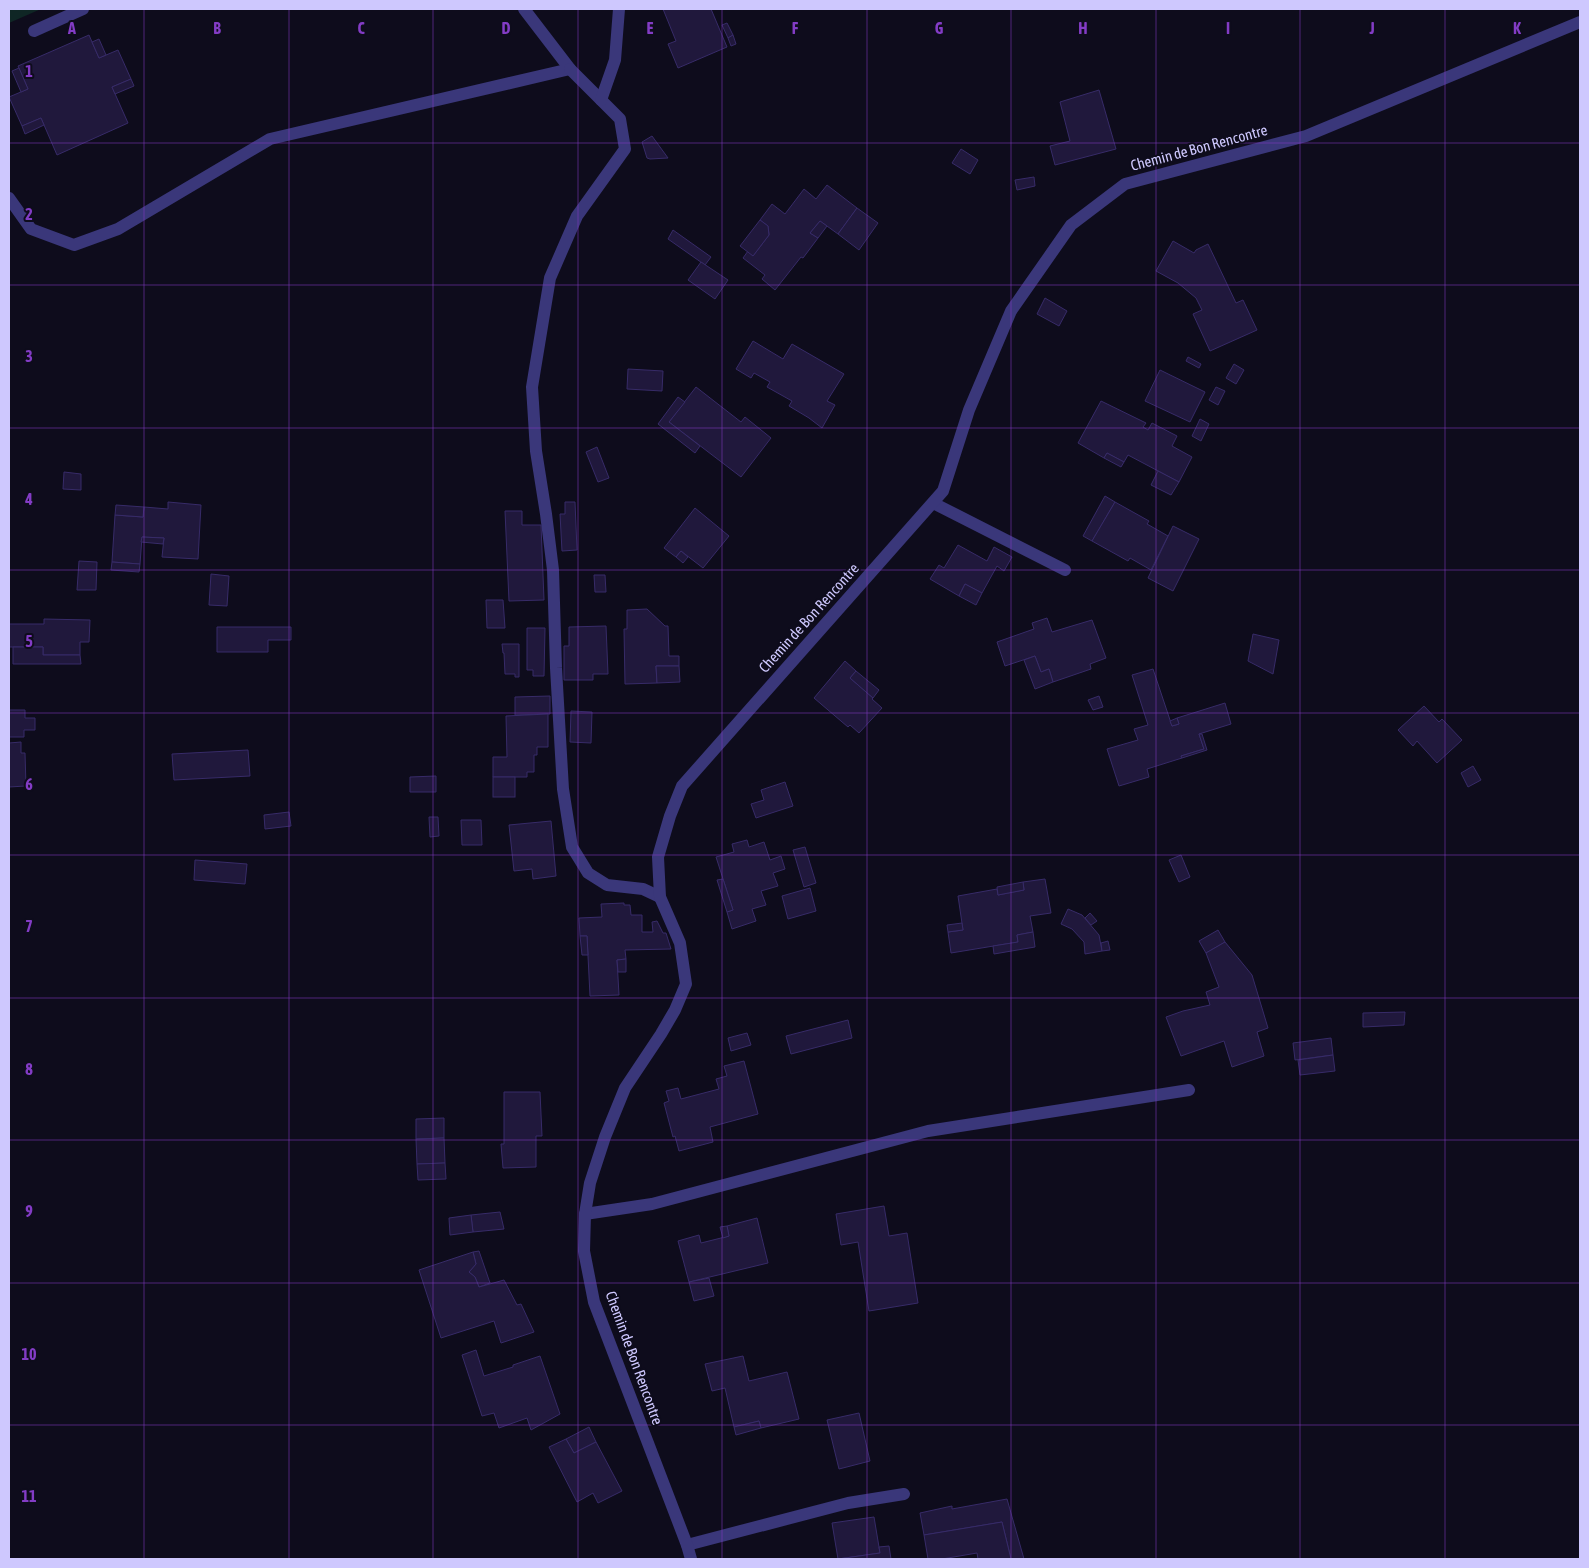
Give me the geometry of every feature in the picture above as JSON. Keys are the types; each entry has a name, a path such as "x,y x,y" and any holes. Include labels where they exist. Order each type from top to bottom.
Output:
{"street":[{"path":"34,31 82,9"},
{"path":"524,9 570,69 620,119 625,149 577,216 550,278 532,387 536,451 553,570 563,789 572,847 588,873 607,885 643,889 660,897"},
{"path":"601,100 615,60 619,9"},
{"name":"Chemin de Bon Rencontre","path":"691,1559 594,1302 584,1251 585,1214 590,1183 605,1137 625,1088 661,1034 675,1010 686,984 680,942 660,897 658,857 670,816 682,786 943,492 969,410 1011,311 1071,225 1125,184 1306,136 1580,22"},
{"path":"9,198 31,229 74,245 118,229 270,139 570,69"},
{"path":"933,503 1066,570"},
{"path":"585,1214 652,1204 928,1131 1189,1090"},
{"path":"687,1545 848,1503 904,1494"}],"green space":[{"path":"9,9 41,9 9,23"}],"building":[{"path":"663,9 711,9 727,47 678,68 668,44 676,41"},
{"path":"727,23 733,35 728,38 722,25"},
{"path":"89,35 99,58 118,50 131,79 112,87 128,123 57,155 41,118 22,126 9,97 28,89 18,66"},
{"path":"733,35 736,44 731,46 728,38"},
{"path":"99,39 106,55 99,58 92,42"},
{"path":"19,68 28,89 21,92 12,71"},
{"path":"131,79 134,86 115,94 112,87"},
{"path":"1099,90 1116,149 1055,165 1050,146 1070,141 1060,102"},
{"path":"41,118 44,125 25,134 22,126"},
{"path":"652,136 668,158 647,158 642,142"},
{"path":"961,149 978,160 970,174 952,163"},
{"path":"1034,177 1035,186 1017,190 1015,180"},
{"path":"827,185 857,208 838,234 820,221 810,233 818,238 775,290 762,279 765,275 743,258 748,251 753,256 769,235 768,226 760,220 772,204 785,214 804,189 816,199"},
{"path":"857,208 878,223 859,250 838,234"},
{"path":"760,220 768,226 769,235 753,256 740,246"},
{"path":"820,221 827,226 818,238 810,233"},
{"path":"673,230 711,257 705,265 668,239"},
{"path":"1173,241 1194,253 1208,244 1236,303 1243,300 1257,330 1210,351 1193,314 1202,310 1196,298 1178,283 1156,271"},
{"path":"701,262 728,280 715,299 688,280"},
{"path":"1045,298 1067,311 1059,326 1037,314"},
{"path":"753,341 783,359 792,344 844,374 827,401 835,405 822,428 789,406 792,401 767,387 770,382 754,373 751,378 736,369"},
{"path":"1188,357 1201,364 1199,368 1186,361"},
{"path":"1234,364 1244,370 1236,384 1226,378"},
{"path":"628,369 663,371 662,391 627,389"},
{"path":"1160,370 1205,392 1190,422 1145,401"},
{"path":"696,387 741,422 745,417 771,438 741,477 669,422"},
{"path":"1216,387 1225,391 1218,405 1209,400"},
{"path":"678,397 685,402 669,422 700,446 695,453 658,424"},
{"path":"1101,401 1146,423 1143,427 1148,430 1152,423 1177,436 1172,446 1192,457 1179,482 1128,455 1124,462 1107,453 1104,458 1078,443"},
{"path":"1200,419 1209,424 1201,441 1192,436"},
{"path":"597,447 609,478 598,482 586,452"},
{"path":"1107,453 1124,462 1121,467 1104,458"},
{"path":"1158,471 1179,482 1171,495 1151,485"},
{"path":"64,472 81,474 81,490 63,489"},
{"path":"1105,496 1115,502 1092,541 1083,536"},
{"path":"168,502 201,505 198,559 162,557 164,538 142,537 140,564 112,562 115,515 143,517 144,507 168,509"},
{"path":"565,502 575,502 577,550 562,551 560,514 565,514"},
{"path":"1115,502 1149,521 1147,524 1168,536 1151,570 1130,558 1128,561 1092,541"},
{"path":"116,505 144,507 143,517 115,515"},
{"path":"695,508 729,536 703,568 681,551 676,557 664,548"},
{"path":"505,511 522,511 522,525 541,525 544,600 509,601"},
{"path":"1173,526 1199,539 1173,591 1148,578"},
{"path":"142,537 164,538 163,544 141,542"},
{"path":"958,545 987,561 994,547 1012,557 1004,571 997,566 982,593 965,584 959,596 930,579 939,565 944,568"},
{"path":"681,551 688,557 683,563 676,557"},
{"path":"79,561 97,562 96,590 77,590"},
{"path":"112,562 140,564 139,572 111,570"},
{"path":"211,574 229,576 227,606 209,605"},
{"path":"594,575 605,575 606,592 595,592"},
{"path":"965,584 982,593 976,605 959,596"},
{"path":"486,600 503,600 505,628 487,628"},
{"path":"647,609 665,626 668,626 669,656 679,656 679,666 656,666 657,683 625,684 624,629 627,629 627,610"},
{"path":"1047,618 1052,632 1092,620 1106,658 1090,664 1091,669 1053,682 1049,669 1041,672 1035,656 1005,666 997,642 1034,629 1032,623"},
{"path":"44,619 90,620 89,642 80,642 80,655 43,655 43,647 9,647 9,624 44,624"},
{"path":"606,626 608,674 593,674 593,680 564,680 564,646 569,646 569,627"},
{"path":"217,627 291,627 291,640 268,640 268,652 217,652"},
{"path":"527,628 545,628 544,676 533,676 533,670 527,670"},
{"path":"1253,634 1279,640 1273,674 1248,661"},
{"path":"502,644 519,644 519,677 515,677 515,674 505,674"},
{"path":"13,647 43,647 43,655 80,655 81,664 13,664"},
{"path":"1035,656 1041,672 1049,669 1053,682 1035,689 1024,660"},
{"path":"845,661 856,671 850,678 882,708 859,733 850,725 848,727 814,698"},
{"path":"656,666 679,666 680,682 657,683"},
{"path":"1153,669 1172,726 1179,724 1177,718 1225,703 1231,724 1199,734 1204,749 1147,769 1149,777 1119,786 1107,749 1138,740 1134,729 1148,725 1132,675"},
{"path":"856,671 879,690 873,698 850,678"},
{"path":"550,696 550,714 515,715 515,697"},
{"path":"1099,696 1103,707 1093,710 1088,700"},
{"path":"1424,706 1439,722 1442,719 1462,740 1437,763 1417,741 1413,746 1398,730"},
{"path":"9,710 25,710 25,718 35,718 35,730 24,730 24,737 9,737"},
{"path":"571,711 592,712 591,743 570,742"},
{"path":"548,714 548,747 537,747 537,755 534,755 534,772 527,772 527,777 493,777 493,757 507,757 506,716"},
{"path":"1177,718 1179,724 1172,726 1170,721"},
{"path":"1199,734 1202,734 1207,750 1182,758 1181,756 1204,749"},
{"path":"21,742 21,753 25,753 26,786 9,787 9,743"},
{"path":"248,750 250,776 174,780 172,754"},
{"path":"1473,766 1481,780 1468,787 1461,773"},
{"path":"436,776 436,792 410,792 410,777"},
{"path":"493,777 515,777 515,797 493,797"},
{"path":"785,782 793,806 756,818 751,804 764,800 761,790"},
{"path":"289,812 291,826 265,829 264,815"},
{"path":"429,817 438,817 439,836 430,837"},
{"path":"461,820 481,820 482,845 462,845"},
{"path":"551,821 556,876 533,879 532,869 514,871 509,825"},
{"path":"747,840 749,847 764,842 770,860 781,856 785,869 773,873 778,886 761,891 766,905 752,909 756,921 732,929 727,912 733,910 716,857 734,852 732,844"},
{"path":"805,847 816,883 804,887 793,850"},
{"path":"1181,855 1190,877 1179,882 1169,860"},
{"path":"195,860 247,864 245,884 194,880"},
{"path":"723,879 733,910 727,912 717,880"},
{"path":"1045,879 1051,913 1030,916 1033,932 1017,935 1018,942 951,953 948,932 963,930 958,896 997,889 998,895 1024,890 1023,882"},
{"path":"1023,882 1024,890 998,895 997,887"},
{"path":"810,888 816,911 788,919 782,896"},
{"path":"624,903 624,905 630,905 631,915 642,915 642,932 653,932 652,922 657,921 663,933 666,933 671,949 625,950 626,959 617,960 619,995 590,996 587,936 580,936 579,918 602,917 601,904"},
{"path":"1068,909 1082,915 1099,935 1102,951 1085,954 1084,942 1072,929 1061,924"},
{"path":"1090,913 1097,921 1091,925 1085,918"},
{"path":"962,923 963,930 948,932 947,925"},
{"path":"1218,930 1225,942 1206,953 1199,941"},
{"path":"1033,932 1035,947 994,954 993,946 1018,942 1017,935"},
{"path":"580,936 587,936 588,955 582,955"},
{"path":"1108,941 1110,950 1102,951 1101,943"},
{"path":"1225,942 1252,975 1268,1028 1257,1032 1264,1056 1232,1067 1224,1041 1181,1056 1166,1017 1210,1005 1206,992 1219,987 1206,953"},
{"path":"626,959 626,972 618,972 617,960"},
{"path":"1405,1012 1404,1025 1363,1027 1363,1013"},
{"path":"848,1020 852,1038 791,1054 786,1036"},
{"path":"747,1033 751,1045 731,1051 728,1038"},
{"path":"1331,1038 1333,1055 1295,1060 1293,1043"},
{"path":"1333,1055 1335,1071 1300,1075 1298,1060"},
{"path":"744,1061 758,1114 710,1127 713,1142 679,1151 675,1136 673,1137 664,1103 669,1101 666,1091 678,1088 681,1099 719,1089 716,1079 727,1076 724,1066"},
{"path":"504,1092 540,1092 542,1136 536,1136 536,1167 503,1168 501,1144 504,1144"},
{"path":"444,1118 444,1138 416,1139 416,1119"},
{"path":"444,1138 445,1163 417,1164 416,1139"},
{"path":"445,1163 446,1179 418,1180 417,1164"},
{"path":"884,1206 889,1236 907,1233 918,1303 869,1311 858,1242 841,1245 836,1214"},
{"path":"500,1212 504,1229 473,1232 471,1215"},
{"path":"471,1215 473,1232 450,1235 449,1218"},
{"path":"757,1218 768,1263 689,1282 678,1241 699,1235 701,1243 729,1236 727,1226"},
{"path":"727,1226 729,1236 723,1238 720,1227"},
{"path":"479,1251 490,1283 479,1287 475,1277 469,1272 476,1264 473,1252"},
{"path":"473,1252 476,1264 469,1272 475,1277 479,1287 504,1280 517,1305 521,1304 534,1332 501,1343 494,1321 441,1338 419,1270"},
{"path":"709,1278 714,1296 694,1301 689,1282"},
{"path":"476,1350 484,1376 540,1356 560,1414 531,1430 527,1418 499,1428 494,1413 482,1416 462,1355"},
{"path":"743,1356 749,1381 787,1372 799,1419 761,1428 759,1421 734,1427 725,1388 712,1391 705,1364"},
{"path":"859,1413 870,1461 839,1469 827,1420"},
{"path":"759,1421 761,1428 736,1435 734,1427"},
{"path":"589,1427 596,1442 574,1453 566,1439"},
{"path":"566,1439 574,1453 596,1442 622,1491 598,1503 593,1493 577,1502 549,1447"},
{"path":"1007,1499 1024,1559 1011,1559 1002,1522 924,1535 920,1513 952,1506 952,1509"},
{"path":"874,1517 880,1553 838,1559 832,1523"},
{"path":"1002,1522 1011,1559 978,1559 977,1553 942,1559 928,1559 924,1535"},
{"path":"889,1546 891,1559 838,1559 880,1553 879,1547"}]}
